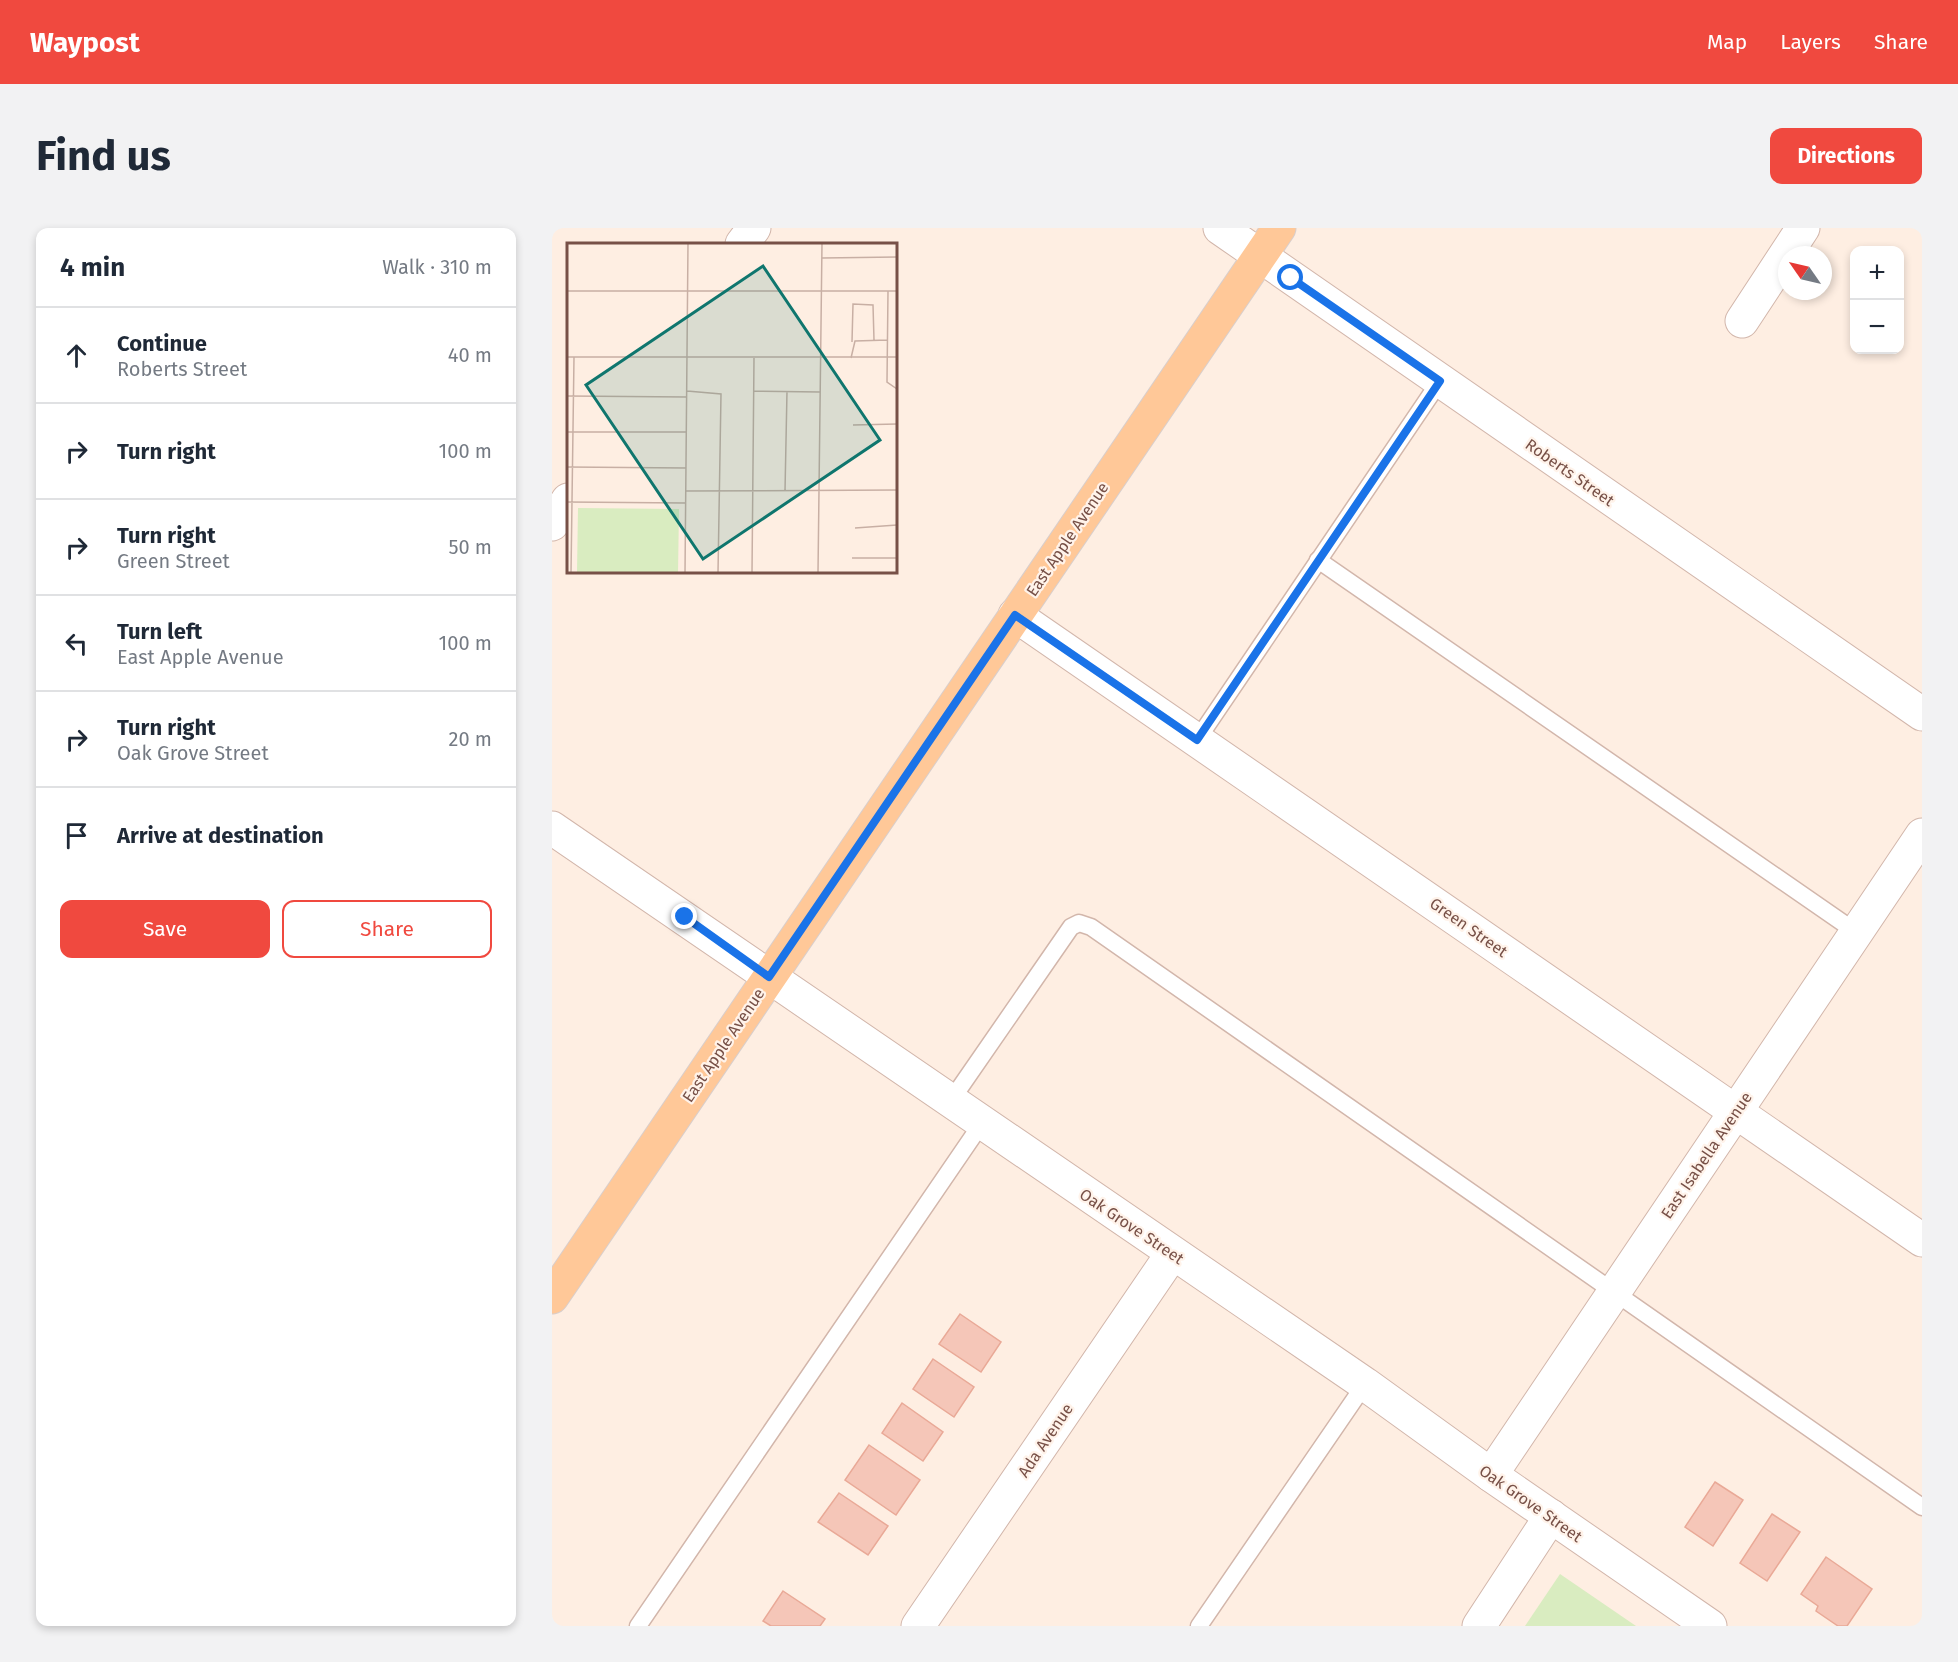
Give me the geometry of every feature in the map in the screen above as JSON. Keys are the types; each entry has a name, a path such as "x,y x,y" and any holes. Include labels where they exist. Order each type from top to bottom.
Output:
{"main road":[{"name":"East Apple Avenue","path":"552,1297 1279,228"}],"street":[{"path":"743,243 754,228"},
{"name":"Roberts Street","path":"1220,228 1922,714"},
{"path":"1742,321 1803,228"},
{"path":"552,524 567,502"},
{"name":"Green Street","path":"1015,615 1922,1240"},
{"name":"Oak Grove Street","path":"552,828 1365,1384 1491,1475 1710,1626"},
{"name":"East Isabella Avenue","path":"1491,1475 1922,835"},
{"name":"Ada Avenue","path":"918,1626 1172,1254"},
{"path":"1479,1626 1551,1516"}],"lane":[{"path":"1197,740 1440,381"},
{"path":"1318,560 1856,932"},
{"path":"950,1102 1071,927 1079,923 1091,927 1922,1507"},
{"path":"638,1626 982,1123"},
{"path":"1199,1626 1365,1384"}],"green space":[{"path":"1560,1574 1636,1626 1525,1626"}],"building":[{"path":"960,1314 1001,1342 981,1372 939,1344"},
{"path":"933,1359 974,1387 954,1417 913,1389"},
{"path":"902,1403 943,1432 923,1461 882,1433"},
{"path":"869,1445 920,1480 896,1515 845,1480"},
{"path":"1715,1482 1743,1500 1713,1546 1685,1527"},
{"path":"839,1493 888,1526 868,1555 818,1522"},
{"path":"1772,1514 1800,1532 1767,1581 1740,1563"},
{"path":"1826,1557 1872,1589 1847,1626 1838,1626 1816,1611 1818,1606 1801,1594"},
{"path":"783,1591 825,1619 820,1626 771,1626 763,1621"}],"route":[{"path":"685,917 769,977 1015,615 1197,740 1440,381 1291,278"}]}
